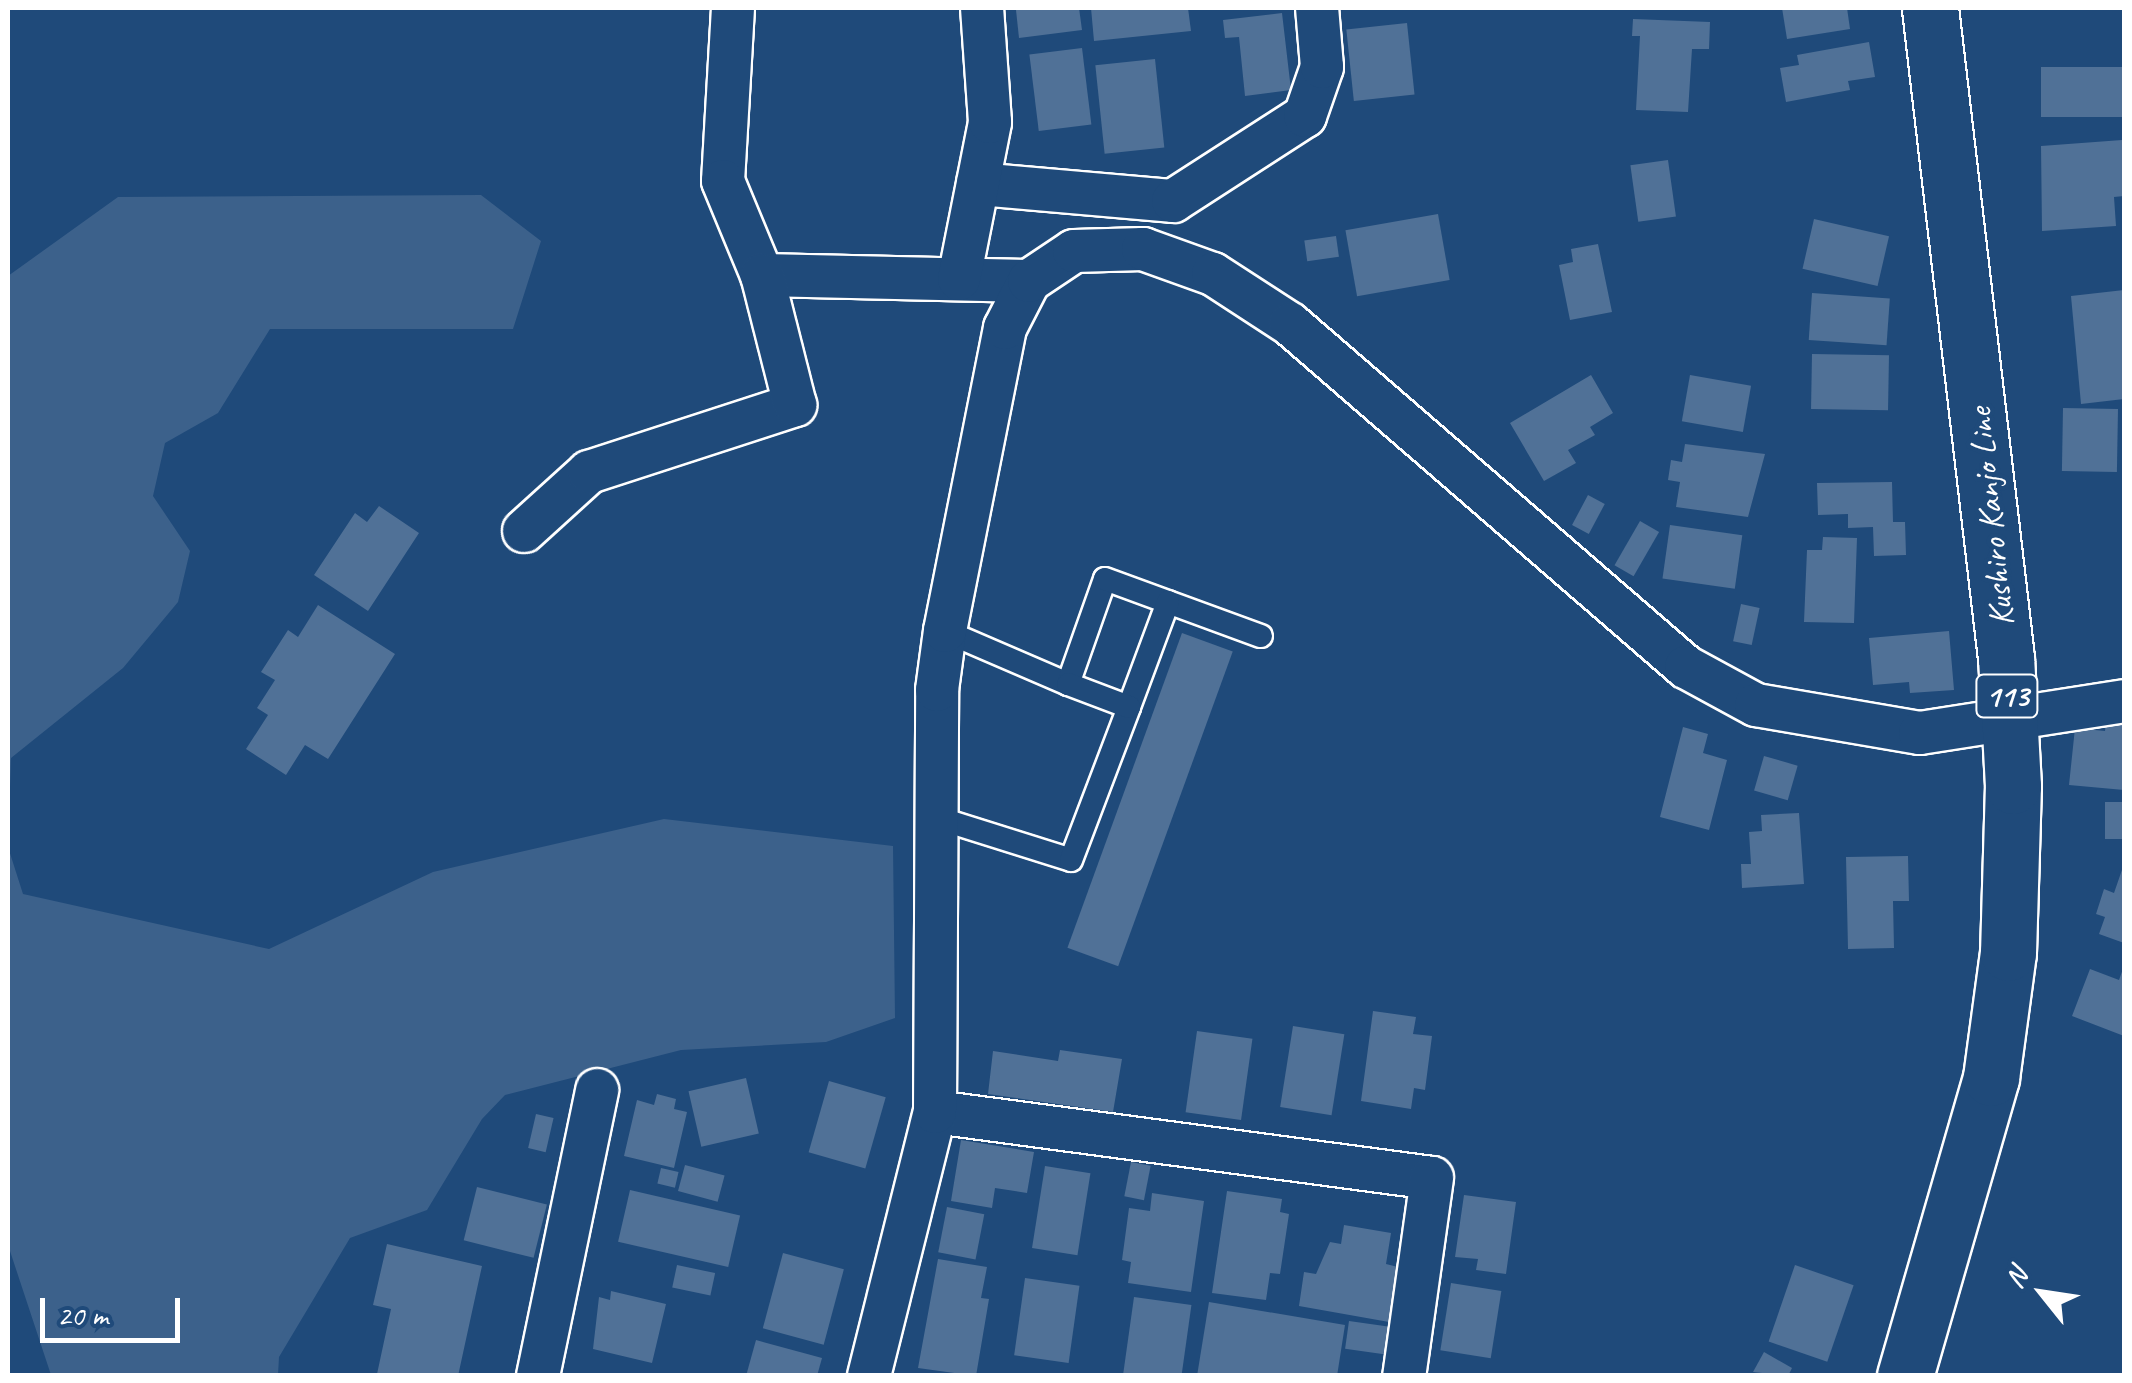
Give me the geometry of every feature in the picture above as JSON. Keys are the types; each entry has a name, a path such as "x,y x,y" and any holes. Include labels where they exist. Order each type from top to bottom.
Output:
{"main road":[{"name":"Kushiro Kanjo Line","path":"1904,1376 1991,1078 2008,953 2013,786 1972,334 1930,8"}],"street":[{"path":"524,531 590,472 795,406 762,275 723,181 733,8"},
{"path":"959,279 990,122 982,8"},
{"path":"978,184 1173,201 1305,116 1322,67 1317,8"},
{"path":"868,1376 935,1112 937,690 945,631 1005,328 1030,281 1074,251 1143,249 1213,274 1290,324 1686,667 1756,705 1920,733 2124,701"},
{"path":"762,275 1030,281"},
{"path":"538,1376 596,1090"},
{"path":"935,1112 1432,1178 1404,1376"}],"lane":[{"path":"1068,684 1106,579 1261,636"},
{"path":"938,818 1072,860 1168,602"},
{"path":"945,631 1130,707"}],"shaded area":[{"path":"481,195 541,241 513,329 270,329 218,413 165,443 153,496 190,551 178,602 123,668 11,758 8,847 8,276 118,197"},
{"path":"664,819 893,846 895,1018 826,1042 681,1050 505,1095 482,1119 427,1210 350,1238 279,1357 278,1375 51,1375 8,1245 8,847 23,894 269,949 433,872"}],"building":[{"path":"1079,8 1082,30 1019,38 1016,10"},
{"path":"1091,8 1188,8 1191,31 1094,41"},
{"path":"1782,8 1847,8 1850,29 1787,39"},
{"path":"1282,13 1291,90 1245,96 1239,37 1225,38 1223,20"},
{"path":"1633,19 1710,22 1709,49 1692,49 1688,112 1636,110 1640,36 1632,36"},
{"path":"1407,23 1415,95 1354,101 1346,29"},
{"path":"1869,42 1875,77 1848,81 1850,90 1786,102 1780,68 1799,65 1797,55"},
{"path":"1082,48 1091,124 1039,131 1029,54"},
{"path":"1155,59 1164,148 1105,154 1095,65"},
{"path":"2041,67 2124,67 2124,117 2041,117"},
{"path":"2122,140 2124,196 2114,197 2116,226 2042,231 2041,146"},
{"path":"1668,160 1676,216 1638,222 1630,165"},
{"path":"1438,214 1450,280 1357,296 1345,230"},
{"path":"1814,219 1889,236 1878,286 1803,269"},
{"path":"1336,236 1339,257 1307,261 1304,240"},
{"path":"1598,244 1612,312 1570,320 1559,265 1573,262 1571,249"},
{"path":"2124,290 2124,399 2081,404 2071,296"},
{"path":"1812,293 1890,298 1887,345 1809,340"},
{"path":"1812,354 1889,355 1888,410 1811,409"},
{"path":"1591,375 1613,413 1590,427 1595,435 1568,450 1576,463 1544,481 1510,423"},
{"path":"1690,375 1751,386 1743,432 1682,421"},
{"path":"2063,408 2118,409 2117,472 2062,471"},
{"path":"1685,444 1765,454 1748,517 1676,507 1680,482 1668,480 1671,460 1682,462"},
{"path":"1892,482 1893,522 1905,522 1906,555 1874,556 1873,527 1848,528 1848,514 1818,515 1817,483"},
{"path":"1588,495 1605,504 1589,534 1572,525"},
{"path":"379,506 419,533 368,611 314,575 355,513 367,522"},
{"path":"1640,521 1659,532 1634,576 1614,565"},
{"path":"1670,525 1742,535 1735,589 1662,578"},
{"path":"1823,537 1857,538 1854,623 1804,622 1807,550 1822,550"},
{"path":"1741,604 1760,608 1752,645 1733,641"},
{"path":"318,605 395,654 328,759 305,745 286,775 246,749 268,715 257,708 275,680 261,672 288,630 298,637"},
{"path":"1949,631 1954,690 1910,693 1909,682 1873,685 1869,638"},
{"path":"1182,633 1233,651 1118,966 1067,948"},
{"path":"2106,722 2124,723 2124,790 2069,785 2075,728 2105,731"},
{"path":"1683,727 1708,734 1703,753 1727,760 1709,830 1660,817"},
{"path":"1764,756 1798,766 1788,800 1754,791"},
{"path":"2105,802 2124,802 2124,839 2105,839"},
{"path":"1799,813 1804,884 1742,888 1741,864 1751,864 1749,832 1762,831 1761,815"},
{"path":"1908,856 1909,901 1893,901 1894,948 1848,949 1846,857"},
{"path":"2124,864 2124,943 2099,934 2105,917 2096,914 2104,889 2114,893"},
{"path":"2124,966 2124,1036 2072,1016 2090,969 2119,980"},
{"path":"1373,1011 1416,1017 1413,1034 1432,1036 1425,1090 1414,1088 1411,1109 1361,1101"},
{"path":"1293,1026 1344,1034 1332,1115 1280,1107"},
{"path":"1197,1031 1252,1039 1241,1120 1186,1112"},
{"path":"1060,1050 1122,1059 1113,1112 988,1094 993,1051 1058,1061"},
{"path":"746,1078 759,1134 701,1147 689,1091"},
{"path":"829,1081 886,1097 865,1168 809,1152"},
{"path":"657,1094 676,1099 674,1109 687,1112 674,1168 624,1156 637,1100 654,1105"},
{"path":"536,1114 554,1118 546,1152 528,1148"},
{"path":"961,1140 1034,1152 1027,1193 995,1188 992,1208 951,1201"},
{"path":"1131,1162 1151,1166 1144,1200 1124,1196"},
{"path":"685,1165 725,1176 718,1202 678,1191"},
{"path":"1045,1166 1090,1173 1077,1255 1032,1248"},
{"path":"661,1168 679,1172 675,1188 657,1184"},
{"path":"477,1187 547,1204 534,1258 464,1240"},
{"path":"630,1190 740,1215 728,1267 618,1242"},
{"path":"1227,1191 1282,1199 1280,1212 1289,1214 1280,1274 1270,1273 1266,1300 1212,1293"},
{"path":"1152,1193 1204,1201 1191,1292 1128,1283 1131,1262 1122,1260 1129,1208 1150,1211"},
{"path":"1464,1195 1516,1202 1506,1274 1476,1270 1478,1259 1455,1257"},
{"path":"947,1207 984,1214 976,1259 938,1252"},
{"path":"1344,1225 1391,1233 1386,1264 1398,1267 1389,1322 1299,1306 1304,1272 1316,1274 1330,1242 1341,1244"},
{"path":"387,1244 482,1266 458,1376 377,1374 391,1309 373,1305"},
{"path":"783,1253 844,1269 824,1345 763,1328"},
{"path":"938,1259 987,1267 981,1298 989,1299 976,1376 918,1368"},
{"path":"677,1265 715,1273 710,1296 672,1287"},
{"path":"1795,1265 1854,1285 1827,1362 1769,1342"},
{"path":"1025,1278 1079,1286 1069,1363 1014,1355"},
{"path":"1451,1283 1501,1291 1491,1358 1440,1350"},
{"path":"611,1291 666,1304 652,1363 593,1349 599,1297 610,1300"},
{"path":"1134,1297 1191,1305 1181,1376 1123,1376"},
{"path":"1209,1302 1345,1325 1337,1376 1197,1376"},
{"path":"1349,1321 1399,1328 1395,1356 1345,1349"},
{"path":"756,1340 822,1358 817,1376 746,1376"},
{"path":"1764,1352 1792,1368 1788,1376 1753,1372"}]}
